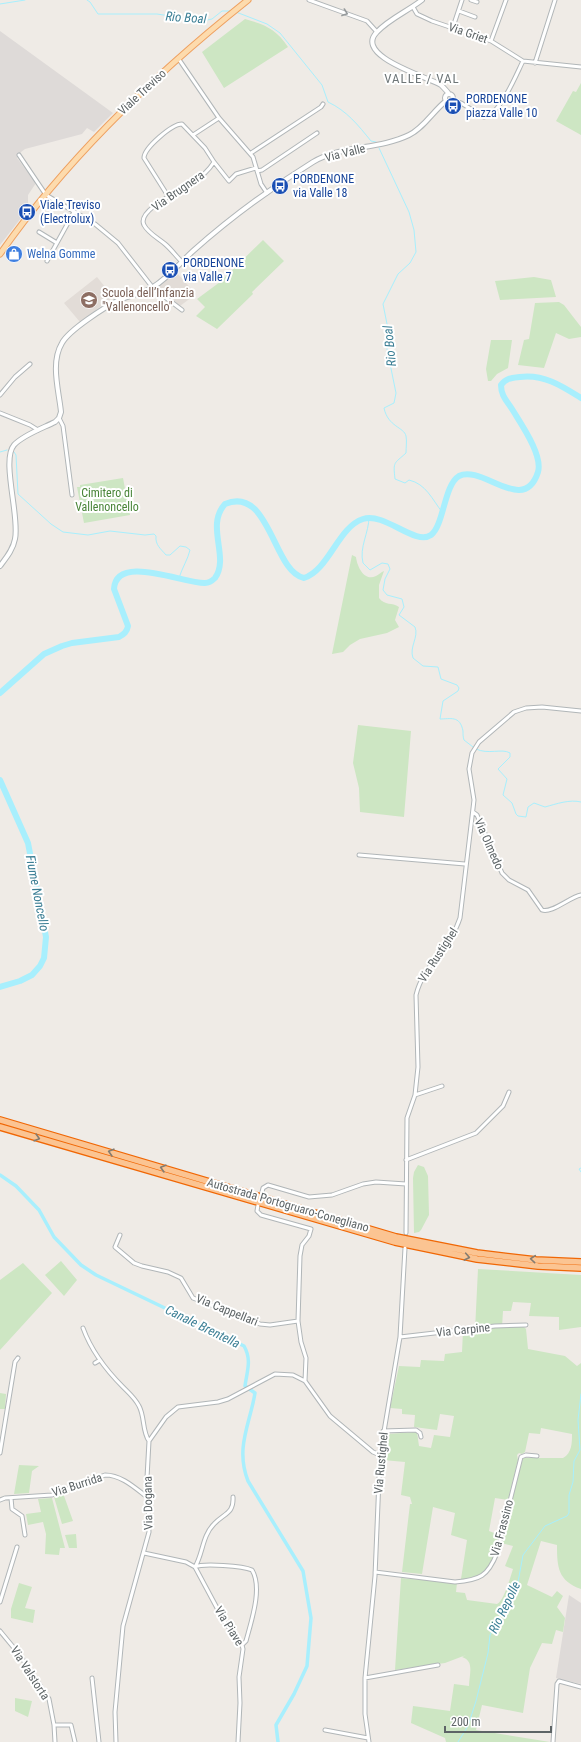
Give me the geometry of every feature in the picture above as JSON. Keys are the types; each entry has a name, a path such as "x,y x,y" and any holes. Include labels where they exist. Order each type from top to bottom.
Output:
{"highway":[{"name":"Autostrada Portogruaro-Conegliano","path":"0,1120 395,1242 477,1259 538,1266 581,1268"},
{"name":"Autostrada Portogruaro-Conegliano","path":"0,1127 147,1166 396,1236 477,1253 536,1260 581,1262"}],"main road":[{"name":"Viale Treviso","path":"0,254 46,195 124,108 178,58 248,0"}],"street":[{"path":"309,0 367,21 377,32"},
{"path":"422,0 377,32 371,41 374,50 394,63 440,84 449,94 453,96 452,101"},
{"path":"453,27 462,0"},
{"path":"472,0 477,2"},
{"path":"491,41 506,0"},
{"path":"535,63 555,0"},
{"name":"Via Griet","path":"413,7 418,14 432,21 491,41 523,62"},
{"path":"459,11 475,17"},
{"path":"178,58 219,118 251,153 261,184 267,193"},
{"path":"449,94 445,97 446,101 462,103 484,116 490,115 498,106 523,62 581,67"},
{"name":"Via Valle","path":"153,288 238,213 321,158 339,152 380,145 409,135 424,124 437,108 446,101"},
{"path":"251,153 321,107 323,104"},
{"path":"168,196 144,158 144,154 148,148 162,136 179,124 186,127 193,135 219,118"},
{"path":"214,162 229,181 236,174 262,170 317,133"},
{"name":"Via Brugnera","path":"182,262 165,244 146,228 143,218 168,196 194,182 214,162 193,135"},
{"path":"19,156 46,195 95,224 118,243 153,288 182,310"},
{"path":"47,261 74,212"},
{"path":"39,232 57,243"},
{"path":"0,566 12,548 16,533 10,453 12,448 19,440 39,431 59,418 61,412 56,368 57,353 67,336 107,307 119,300 153,288"},
{"path":"0,394 15,377 30,364"},
{"path":"0,385 4,390"},
{"path":"0,413 30,425 39,431"},
{"path":"59,418 63,426 72,495"},
{"name":"Via Rustighel","path":"406,1233 407,1118 415,1095 418,1068 416,995 418,984 425,971 457,928 460,918 474,800 469,761 476,746 514,712 526,708 542,707 581,711"},
{"name":"Via Olmedo","path":"473,812 477,815 502,873 509,880 528,890 542,910 546,912 572,897 581,894"},
{"path":"359,855 466,864"},
{"path":"415,1095 442,1086"},
{"path":"406,1160 476,1133 503,1106 509,1092"},
{"path":"262,1192 268,1185 309,1197 332,1195 364,1184 376,1182 406,1184"},
{"path":"258,1205 257,1211 261,1215 309,1227 311,1230 302,1245 300,1256 298,1321 301,1342 306,1358 305,1381"},
{"name":"Via Cappellari","path":"120,1235 115,1247 134,1263 168,1272 181,1278 193,1298 260,1324 270,1325 298,1321"},
{"name":"Via Rustighel","path":"369,1742 364,1714 365,1678 375,1572 380,1455 400,1337 405,1248"},
{"name":"Via Carpine","path":"400,1337 495,1326 526,1325"},
{"path":"83,1328 100,1360 122,1387 134,1397 140,1407 144,1432 149,1441 166,1417 175,1408 181,1405 222,1402 279,1373 293,1375 305,1381 330,1416 373,1452 380,1455"},
{"path":"0,1453 15,1362 18,1358"},
{"path":"95,1363 100,1360"},
{"path":"383,1431 416,1430 420,1433 421,1437"},
{"name":"Via Dogana","path":"116,1742 115,1712 123,1626 149,1532 147,1497 149,1441"},
{"name":"Via Frassino","path":"375,1572 455,1582 467,1581 487,1573 492,1567 497,1553 521,1456 537,1456"},
{"name":"Via Burrida","path":"0,1500 52,1495 104,1475 119,1477 147,1497"},
{"path":"195,1567 206,1536 214,1524 231,1510 233,1497"},
{"path":"11,1498 12,1509 22,1516 25,1535"},
{"path":"0,1602 17,1546"},
{"path":"144,1553 186,1562 195,1567 199,1565 207,1565 252,1570 256,1589 256,1606 246,1641 242,1645"},
{"name":"Via Piave","path":"195,1567 224,1621 242,1645 243,1649 239,1677 240,1703 238,1742"},
{"name":"Via Valstorta","path":"0,1631 19,1654 49,1699 54,1725 55,1742"},
{"path":"365,1678 438,1665"},
{"path":"92,1678 100,1742"},
{"path":"553,1742 557,1684 559,1681 563,1681 581,1687"},
{"path":"54,1725 71,1725 75,1742"},
{"path":"325,1730 368,1738"}],"shaded area":[{"path":"0,31 113,113 94,132 87,128 82,134 25,149 21,152 17,158 36,183 28,195 28,209 0,245"},
{"path":"176,272 196,294 180,306 158,289 158,286"},
{"name":"Scuola dell’Infanzia \"Vallenoncello\"","path":"97,277 113,297 80,322 64,303"},
{"path":"569,1595 581,1603 581,1684 556,1678"}],"green space":[{"path":"245,19 270,28 284,41 288,47 224,88 202,52"},
{"path":"581,83 581,135 556,121 573,91 576,92"},
{"path":"263,240 284,261 217,329 196,316 205,307 197,299 220,282"},
{"path":"534,277 551,280 556,297 500,300 495,281"},
{"path":"559,302 564,305 581,327 581,337 569,339 556,333 544,368 518,365 524,340 529,339 535,303"},
{"path":"491,340 512,340 508,368 497,374 491,381 488,381 486,369"},
{"name":"Cimitero di Vallenoncello","path":"123,478 130,515 84,523 77,487 80,487 80,485"},
{"path":"352,555 356,557 360,569 368,577 376,576 384,571 379,585 379,598 386,603 399,607 395,620 399,627 387,633 360,639 350,645 343,652 332,654"},
{"path":"358,725 411,731 404,817 360,812 359,788 353,763"},
{"path":"418,1165 424,1167 428,1176 429,1215 421,1230 414,1233 413,1178 414,1172"},
{"path":"61,1261 77,1280 64,1296 45,1275"},
{"path":"23,1263 52,1293 0,1350 0,1280"},
{"path":"478,1269 581,1275 581,1327 559,1330 559,1317 529,1316 531,1303 513,1302 511,1311 503,1311 502,1327 524,1327 526,1329 528,1349 565,1356 577,1366 581,1363 581,1589 568,1582 560,1572 557,1545 541,1541 527,1585 552,1597 557,1591 563,1596 557,1607 565,1618 563,1632 556,1630 552,1644 542,1643 530,1668 523,1713 482,1705 476,1730 550,1742 446,1742 445,1738 411,1723 413,1706 450,1711 454,1684 469,1686 470,1665 466,1659 462,1657 466,1655 445,1663 395,1670 401,1578 457,1583 456,1592 465,1593 467,1600 497,1604 500,1602 513,1569 505,1566 513,1546 501,1543 523,1458 563,1458 571,1448 572,1434 541,1428 540,1434 529,1433 525,1452 517,1455 518,1460 508,1500 495,1498 489,1531 499,1535 492,1559 484,1572 470,1579 461,1579 467,1540 451,1535 455,1513 433,1507 422,1574 402,1572 410,1504 412,1504 410,1497 401,1495 405,1462 383,1460 387,1434 417,1432 419,1446 431,1448 434,1435 450,1437 454,1416 440,1414 437,1430 414,1427 415,1415 402,1414 402,1409 390,1408 399,1366 420,1367 421,1360 444,1361 445,1354 462,1352 463,1331 475,1330"},
{"path":"0,1393 6,1394 5,1409 0,1409"},
{"path":"19,1465 39,1466 32,1471 29,1493 14,1494"},
{"path":"63,1493 73,1521 62,1524 54,1497"},
{"path":"52,1498 65,1548 60,1548 59,1555 45,1554 46,1534 43,1522 28,1525 26,1514 41,1512 38,1499"},
{"path":"76,1534 77,1548 69,1548 65,1535"},
{"path":"19,1583 32,1587 25,1608 35,1610 33,1623 11,1618 11,1609"},
{"path":"15,1698 32,1701 28,1717 15,1711"}],"waterway":[{"name":"Rio Boal","path":"0,4 25,0"},
{"name":"Rio Boal","path":"87,0 98,14 157,14 203,21 212,19 222,11 231,11"},
{"name":"Rio Boal","path":"236,12 267,24 280,33 322,85 328,102 347,114 371,141 376,142"},
{"name":"Rio Boal","path":"379,148 409,212 414,230 416,252 410,263 398,274 383,304 389,334 387,349 396,393 394,403 384,408 392,423 402,430 406,436 406,453 395,463 395,479 405,483 409,480 420,485 424,488 442,512"},
{"name":"Fiume Noncello","path":"0,693 44,654 72,643 119,637 125,633 128,626 114,589 118,578 126,573 153,573 205,583 213,580 219,570 220,561 217,522 219,513 225,504 240,501 252,507 262,517 285,561 294,572 304,578 320,567 347,530 363,519 372,518 381,520 417,536 424,537 431,535 439,523 450,488 459,476 468,474 479,476 513,489 523,490 532,484 538,472 539,465 537,457 526,431 503,395 501,385 505,381 520,377 537,377 560,385 581,398"},
{"path":"0,452 7,450"},
{"path":"14,452 16,455 18,494 51,524 63,532 88,535 110,531 145,535 154,534 156,536 157,544 166,555 170,555 180,546 186,547 190,550 179,578"},
{"name":"Rio Repolle","path":"369,517 368,529 362,551 363,563 370,570 382,563 388,564 390,569 385,579 383,590 387,595 402,599 404,607 399,615 415,627 416,635 412,650 413,658 423,666 438,667 441,679 457,685 459,688 458,691 443,701 440,719 454,719 460,722 464,740 473,747"},
{"name":"Rio Repolle","path":"476,749 481,751 503,751 510,753 510,757 498,769 507,779 503,795 512,803 518,816 526,817 528,807 534,803 545,807 568,801 581,802"},
{"name":"Fiume Noncello","path":"0,780 28,843 46,937 44,958 40,966 32,975 20,981 0,987"},
{"name":"Rio Repolle","path":"581,1168 579,1169 581,1172"},
{"name":"Canale Brentella","path":"0,1175 16,1186 39,1210 54,1237 81,1265 96,1275 244,1346 248,1356 248,1370 245,1386 255,1393 243,1447 244,1469 248,1481 303,1571 311,1618 307,1666 294,1694 276,1725 278,1742"},
{"name":"Rio Repolle","path":"458,1742 468,1726 476,1701 488,1653 490,1635 518,1582 523,1555 545,1526 567,1516 569,1513 569,1495 573,1482 574,1461 580,1450 578,1420 581,1394"}],"place":[{"name":"PORDENONE piazza Valle 10","path":"453,106"},
{"name":"PORDENONE via Valle 18","path":"280,186"},
{"name":"Viale Treviso (Electrolux)","path":"27,212"},
{"name":"Welna Gomme","path":"14,254"},
{"name":"PORDENONE via Valle 7","path":"170,270"},
{"name":"Scuola dell’Infanzia \"Vallenoncello\"","path":"89,300"}],"district":[{"name":"VALLE / VAL","path":"422,78"}]}
